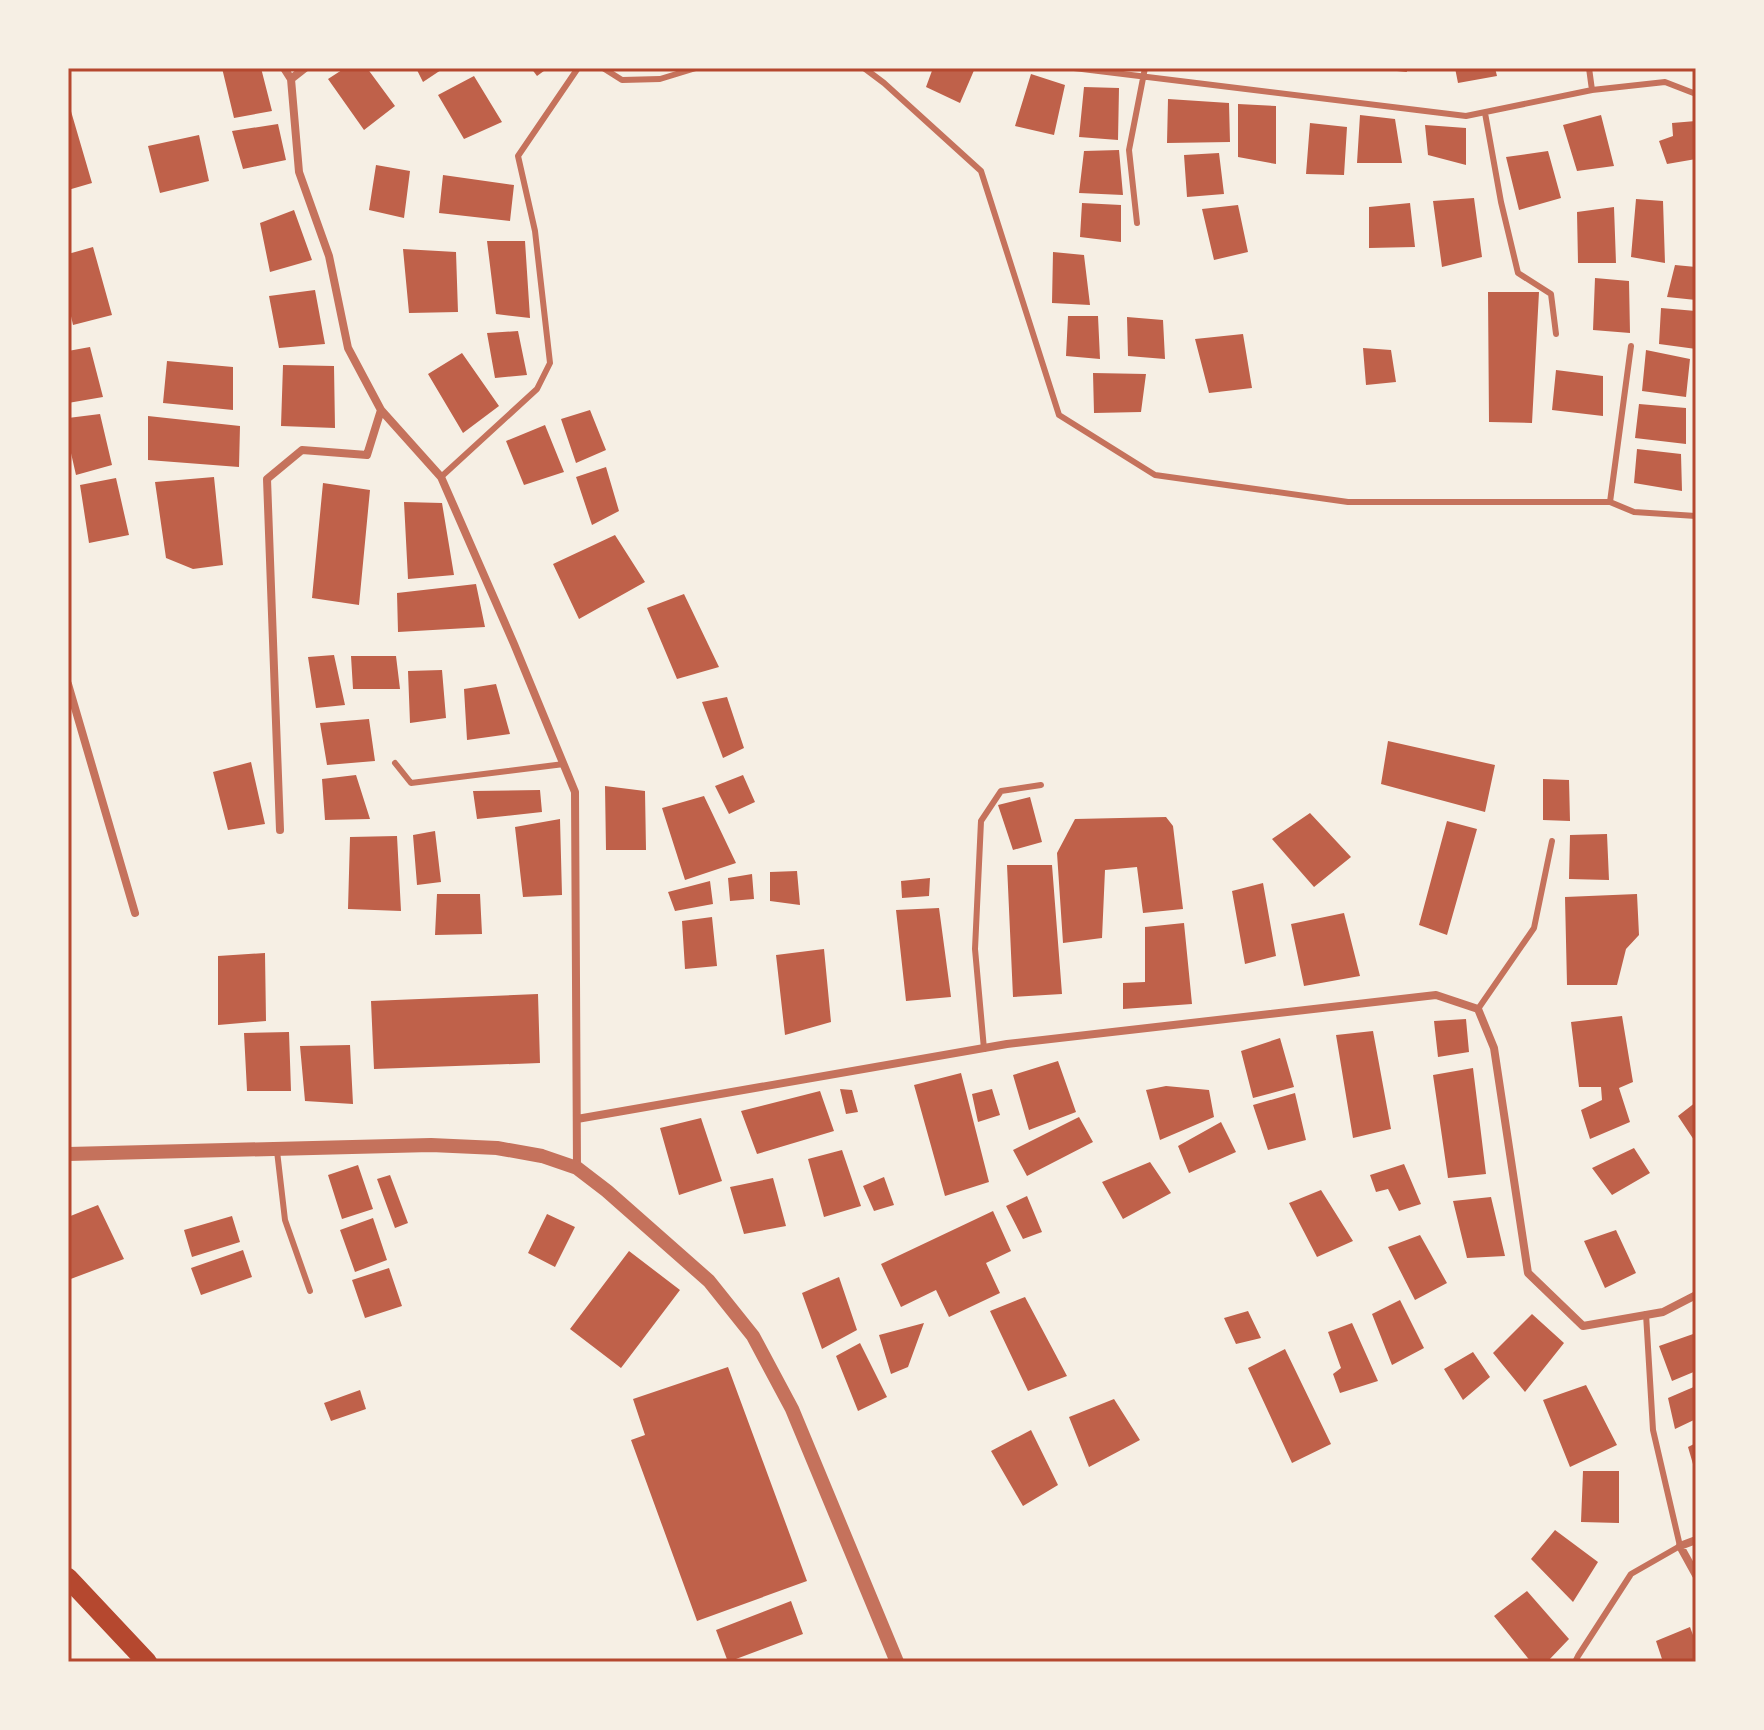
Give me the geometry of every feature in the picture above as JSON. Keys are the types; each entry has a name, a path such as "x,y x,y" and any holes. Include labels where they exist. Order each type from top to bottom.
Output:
{"main road":[{"path":"68,1578 147,1662"}],"street":[{"path":"284,68 291,79 299,172 329,256 348,348 381,410 441,477 575,792 577,1168"},
{"path":"291,79 305,68"},
{"path":"280,830 267,479 302,450 367,455 381,410"},
{"path":"68,684 135,913"},
{"path":"577,1119 1007,1044 1436,995 1478,1009 1494,1048 1528,1273 1583,1326 1663,1312 1696,1295"},
{"path":"68,1154 431,1145 497,1148 542,1156 577,1168 709,1281 753,1336 792,1409 897,1662"},
{"path":"1696,1540 1680,1546 1696,1575"}],"lane":[{"path":"441,477 537,389 550,363 535,231 518,156 578,68"},
{"path":"603,68 622,80 660,79 696,68"},
{"path":"864,68 981,171 1059,415 1155,475 1348,502 1610,502 1634,512 1696,516"},
{"path":"1074,68 1466,116 1592,90 1665,82 1696,94"},
{"path":"1137,223 1129,150 1145,68"},
{"path":"1589,68 1592,90"},
{"path":"1485,113 1518,273 1551,294 1556,334"},
{"path":"1610,502 1631,346"},
{"path":"395,763 411,783 564,764"},
{"path":"984,1049 975,949 981,821 1001,791 1041,785"},
{"path":"1478,1009 1534,928 1552,841"},
{"path":"276,1149 285,1220 310,1291"},
{"path":"1575,1662 1631,1574 1680,1546 1653,1430 1646,1314"}],"building":[{"path":"222,68 261,68 272,111 234,118"},
{"path":"345,68 367,68 395,106 364,130 328,79"},
{"path":"416,68 444,68 423,82"},
{"path":"531,68 548,68 537,76"},
{"path":"933,68 975,68 960,103 926,87"},
{"path":"1406,68 1407,72 1387,70"},
{"path":"1455,68 1495,68 1497,76 1458,83"},
{"path":"1031,74 1065,85 1054,135 1015,126"},
{"path":"474,76 502,122 464,139 438,95"},
{"path":"1084,87 1119,88 1118,140 1079,137"},
{"path":"1168,99 1229,103 1230,142 1167,143"},
{"path":"68,101 92,183 68,190"},
{"path":"1238,104 1276,106 1276,164 1238,157"},
{"path":"1360,115 1395,119 1402,163 1357,163"},
{"path":"1601,115 1614,166 1577,171 1563,125"},
{"path":"1696,121 1696,159 1667,164 1659,141 1673,136 1672,123"},
{"path":"1310,123 1347,127 1344,175 1306,174"},
{"path":"278,124 286,160 243,169 232,131"},
{"path":"1425,125 1466,128 1466,165 1428,155"},
{"path":"199,135 209,181 160,193 148,146"},
{"path":"1119,150 1123,195 1079,193 1084,151"},
{"path":"1548,151 1561,198 1519,210 1506,157"},
{"path":"1219,153 1224,194 1187,197 1184,155"},
{"path":"376,165 410,171 404,218 369,210"},
{"path":"443,175 514,185 510,221 439,213"},
{"path":"1474,198 1482,257 1442,267 1433,201"},
{"path":"1636,199 1663,201 1665,263 1631,257"},
{"path":"1082,203 1121,205 1121,242 1080,237"},
{"path":"1410,203 1415,247 1369,248 1369,207"},
{"path":"1238,205 1248,252 1214,260 1202,209"},
{"path":"1614,207 1616,263 1578,263 1577,212"},
{"path":"294,210 312,260 270,272 260,223"},
{"path":"487,241 525,241 530,318 496,314"},
{"path":"93,247 112,315 73,325 68,303 68,254"},
{"path":"403,249 456,252 458,312 409,313"},
{"path":"1053,252 1084,255 1090,305 1052,303"},
{"path":"1675,265 1696,267 1696,300 1667,297"},
{"path":"1595,278 1629,281 1630,333 1593,330"},
{"path":"315,290 325,344 279,348 269,296"},
{"path":"1488,292 1539,292 1532,423 1489,422"},
{"path":"1661,308 1696,311 1696,349 1659,344"},
{"path":"1068,316 1098,316 1100,359 1066,356"},
{"path":"1127,317 1163,320 1165,359 1128,356"},
{"path":"518,331 527,375 495,378 487,333"},
{"path":"1243,334 1252,388 1209,393 1195,339"},
{"path":"90,347 103,397 68,403 68,351"},
{"path":"1363,348 1391,350 1396,382 1366,385"},
{"path":"1646,350 1690,359 1686,397 1642,391"},
{"path":"462,353 499,406 463,433 428,374"},
{"path":"167,361 233,367 233,410 163,403"},
{"path":"283,365 334,366 335,428 281,426"},
{"path":"1556,370 1603,376 1603,416 1552,410"},
{"path":"1093,373 1146,374 1141,412 1094,413"},
{"path":"1639,404 1686,408 1686,444 1635,438"},
{"path":"590,410 606,450 576,463 561,419"},
{"path":"100,414 112,465 76,475 68,440 68,418"},
{"path":"148,416 240,426 239,467 148,460"},
{"path":"545,425 564,472 524,485 506,441"},
{"path":"1637,449 1681,454 1682,491 1634,483"},
{"path":"606,467 619,511 592,525 576,477"},
{"path":"214,477 223,565 193,569 166,558 155,482"},
{"path":"116,478 129,535 89,543 80,485"},
{"path":"323,483 370,490 359,605 312,598"},
{"path":"404,502 442,503 454,575 408,579"},
{"path":"615,535 645,582 579,619 553,564"},
{"path":"476,584 485,627 398,632 397,593"},
{"path":"684,594 719,667 677,679 647,608"},
{"path":"334,655 345,705 316,708 308,657"},
{"path":"351,656 396,656 400,689 353,689"},
{"path":"442,670 446,718 410,723 408,671"},
{"path":"496,684 510,734 467,740 464,689"},
{"path":"727,697 744,748 723,758 702,702"},
{"path":"369,719 375,761 327,765 320,723"},
{"path":"1388,741 1495,765 1485,812 1381,784"},
{"path":"251,762 265,824 228,830 213,772"},
{"path":"356,775 370,819 325,820 322,779"},
{"path":"743,775 755,802 729,814 715,786"},
{"path":"1543,779 1569,780 1570,821 1543,820"},
{"path":"605,786 645,791 646,850 606,850"},
{"path":"540,790 542,812 477,819 473,791"},
{"path":"704,796 736,863 685,880 662,808"},
{"path":"1030,797 1042,842 1013,850 998,805"},
{"path":"1310,813 1351,857 1314,887 1272,839"},
{"path":"1166,817 1173,826 1183,909 1143,913 1137,867 1105,870 1102,938 1063,943 1057,853 1075,819"},
{"path":"560,819 562,895 523,897 515,827"},
{"path":"1447,821 1477,829 1447,935 1419,925"},
{"path":"435,831 441,882 417,885 413,835"},
{"path":"1607,834 1609,880 1569,879 1570,835"},
{"path":"397,836 401,911 348,909 350,837"},
{"path":"1007,865 1052,865 1062,994 1013,997"},
{"path":"797,871 800,905 770,901 770,872"},
{"path":"752,874 754,899 730,901 728,878"},
{"path":"930,878 929,896 902,898 901,881"},
{"path":"710,881 713,904 675,911 668,892"},
{"path":"1263,883 1276,956 1245,964 1232,891"},
{"path":"437,894 480,894 482,934 435,935"},
{"path":"1637,894 1639,935 1626,949 1617,985 1567,985 1565,897"},
{"path":"939,908 951,997 906,1001 896,910"},
{"path":"1344,913 1360,976 1304,986 1291,924"},
{"path":"712,917 717,966 685,969 682,921"},
{"path":"1184,923 1192,1004 1123,1009 1123,983 1145,982 1145,927"},
{"path":"824,949 831,1022 785,1035 776,955"},
{"path":"265,953 266,1021 218,1025 218,956"},
{"path":"538,994 540,1063 374,1069 371,1001"},
{"path":"1622,1016 1633,1082 1619,1088 1630,1122 1590,1139 1581,1110 1602,1100 1601,1087 1579,1087 1571,1022"},
{"path":"1466,1019 1469,1052 1438,1057 1434,1021"},
{"path":"1373,1031 1391,1129 1353,1138 1336,1035"},
{"path":"289,1032 291,1091 247,1091 244,1033"},
{"path":"1280,1038 1294,1087 1253,1098 1241,1051"},
{"path":"350,1045 353,1104 305,1101 300,1046"},
{"path":"1058,1061 1076,1112 1029,1130 1013,1075"},
{"path":"1473,1068 1486,1174 1448,1178 1433,1075"},
{"path":"961,1073 989,1182 945,1196 914,1085"},
{"path":"1166,1086 1209,1090 1214,1117 1160,1140 1146,1090"},
{"path":"840,1089 852,1090 858,1112 846,1114"},
{"path":"992,1089 1000,1115 978,1122 972,1094"},
{"path":"820,1091 834,1131 757,1154 741,1111"},
{"path":"1295,1093 1306,1140 1268,1150 1253,1105"},
{"path":"1696,1102 1696,1143 1678,1116"},
{"path":"1079,1117 1093,1142 1027,1176 1013,1150"},
{"path":"701,1118 722,1181 679,1195 660,1128"},
{"path":"1221,1122 1236,1152 1189,1173 1178,1146"},
{"path":"1634,1148 1650,1173 1612,1195 1592,1168"},
{"path":"842,1150 861,1206 824,1217 808,1159"},
{"path":"1150,1162 1171,1193 1123,1219 1102,1182"},
{"path":"1404,1164 1421,1204 1399,1211 1388,1189 1376,1192 1370,1175"},
{"path":"358,1165 373,1209 342,1219 328,1175"},
{"path":"390,1175 408,1223 395,1228 377,1179"},
{"path":"884,1177 894,1205 874,1211 863,1186"},
{"path":"773,1178 786,1226 744,1234 730,1187"},
{"path":"1321,1190 1353,1241 1317,1257 1289,1203"},
{"path":"1027,1196 1042,1232 1023,1239 1006,1206"},
{"path":"1491,1197 1505,1256 1467,1258 1453,1201"},
{"path":"98,1205 124,1259 68,1280 68,1217"},
{"path":"993,1211 1011,1251 986,1263 1000,1293 949,1317 936,1290 901,1307 881,1264"},
{"path":"547,1214 575,1227 555,1267 528,1253"},
{"path":"232,1216 240,1242 192,1257 184,1230"},
{"path":"373,1218 387,1260 355,1272 340,1230"},
{"path":"1616,1230 1636,1273 1605,1288 1584,1241"},
{"path":"1420,1235 1447,1283 1415,1300 1388,1247"},
{"path":"243,1250 252,1277 201,1295 191,1268"},
{"path":"629,1251 680,1290 621,1368 570,1329"},
{"path":"389,1268 402,1306 365,1318 352,1280"},
{"path":"839,1277 857,1330 822,1349 802,1293"},
{"path":"1025,1297 1067,1376 1028,1391 990,1311"},
{"path":"1400,1300 1424,1348 1392,1365 1372,1314"},
{"path":"1248,1311 1261,1338 1236,1344 1224,1318"},
{"path":"1532,1314 1564,1343 1525,1392 1493,1353"},
{"path":"924,1323 908,1367 891,1374 879,1335"},
{"path":"1352,1323 1378,1381 1340,1393 1333,1374 1341,1368 1328,1332"},
{"path":"1696,1333 1696,1371 1672,1381 1659,1346"},
{"path":"860,1343 887,1397 858,1411 836,1356"},
{"path":"1285,1349 1331,1444 1292,1463 1248,1368"},
{"path":"1473,1352 1490,1377 1463,1400 1444,1369"},
{"path":"728,1367 807,1581 697,1621 631,1440 645,1435 633,1399"},
{"path":"1586,1385 1617,1445 1570,1467 1543,1400"},
{"path":"1696,1386 1696,1419 1675,1429 1668,1398"},
{"path":"360,1390 366,1409 331,1421 324,1403"},
{"path":"1114,1399 1140,1440 1089,1467 1069,1417"},
{"path":"1031,1430 1058,1485 1023,1506 991,1451"},
{"path":"1696,1443 1696,1471 1695,1471 1688,1447"},
{"path":"1583,1471 1619,1471 1619,1523 1581,1522"},
{"path":"1555,1530 1598,1562 1573,1602 1531,1559"},
{"path":"1527,1591 1569,1639 1547,1662 1531,1662 1494,1616"},
{"path":"791,1601 803,1634 728,1662 716,1630"},
{"path":"1690,1627 1696,1643 1696,1662 1663,1662 1656,1641"}]}
